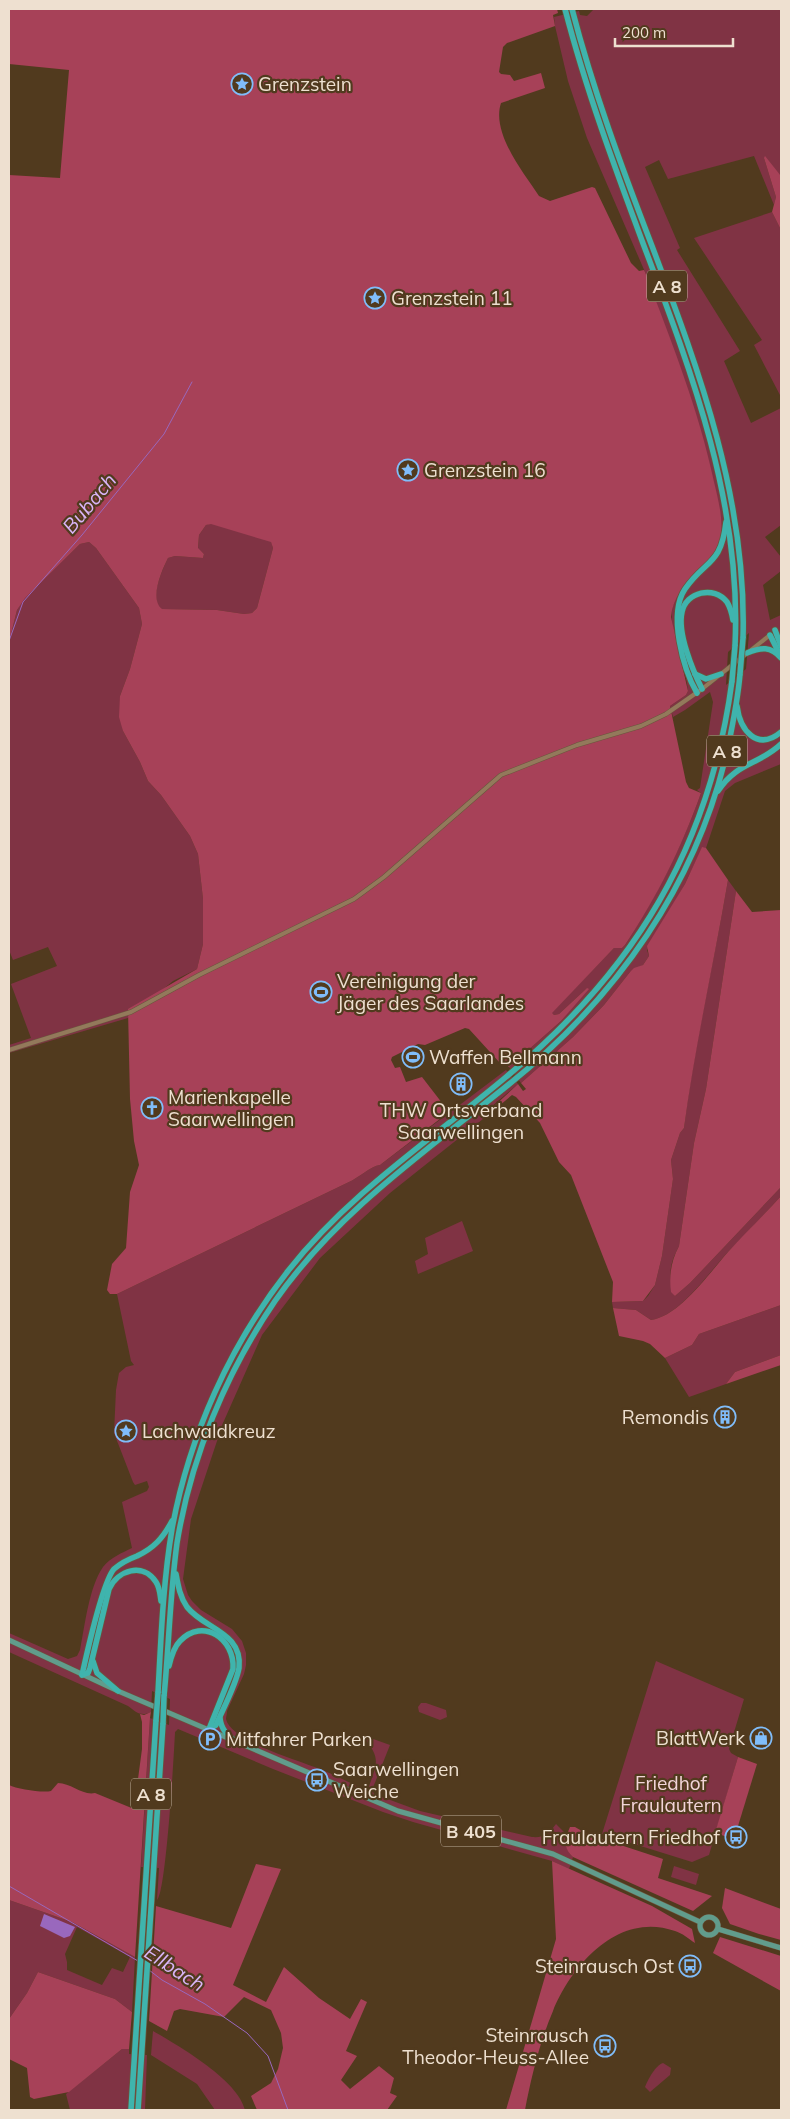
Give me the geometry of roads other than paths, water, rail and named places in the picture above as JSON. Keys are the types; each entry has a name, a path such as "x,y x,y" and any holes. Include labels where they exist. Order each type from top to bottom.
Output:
{"highway":[{"name":"A 8","path":"131,2110 138,2055 150,1868 156,1720 167,1566 186,1472 213,1396 243,1338 287,1272 318,1235 360,1194 399,1161 506,1078 559,1031 610,976 642,930 680,862 702,810 720,750 732,680 735,630 734,567 727,516 714,450 693,381 593,106 565,9"},
{"name":"A 8","path":"150,1868 163,1723 174,1565 187,1494 198,1456 213,1416 240,1358 275,1301 314,1251 365,1200 547,1053 595,1004 635,954 662,912 690,857 712,802 724,761 737,698 743,638 743,600 738,537 732,497 719,441 683,330 597,96 572,9"},
{"path":"700,691 688,670 681,646 677,608 684,590 718,553 724,540 727,516"},
{"path":"700,691 687,651 682,623 683,610 688,600 704,592 715,593 722,597 729,606 735,630"},
{"path":"775,630 781,646"},
{"path":"770,635 781,658"},
{"path":"747,653 768,648 776,652 781,658"},
{"path":"694,672 706,679 721,674"},
{"path":"737,698 740,720 748,733 756,738 763,739 775,736 781,732"},
{"path":"712,802 730,776 744,766 770,753 781,744"},
{"path":"82,1675 110,1575 120,1564 156,1545 176,1514"},
{"path":"174,1565 178,1588 187,1606 199,1618 226,1635 237,1651 238,1670 216,1725 209,1729"},
{"path":"82,1675 88,1673 110,1589 119,1575 135,1570 149,1574 158,1587 163,1611"},
{"path":"165,1685 174,1650 185,1637 201,1631 222,1638 232,1652 233,1669 209,1729"},
{"path":"92,1657 94,1669 97,1673 118,1691"},
{"path":"221,1714 220,1723 235,1740"},
{"name":"A 8","path":"138,2055 138,2110"}],"main road":[{"path":"9,1640 82,1675"},
{"name":"B 405","path":"82,1675 407,1814 553,1854 700,1922"},
{"path":"705,1917 712,1917 718,1922 718,1929 714,1934 706,1934 701,1930 700,1922 705,1917"},
{"path":"718,1929 781,1948"}],"street":[{"path":"9,1050 131,1012 199,975 354,899 384,877 501,774 577,745 641,726 666,714 700,691 781,626"}],"waterway":[{"name":"Bubach","path":"9,641 23,602 82,535 164,434 192,382"},
{"name":"Ellbach","path":"9,1886 138,1961"},
{"name":"Ellbach","path":"149,1970 162,1980 205,2004 247,2033 268,2056 288,2110"}],"place":[{"name":"Grenzstein","path":"242,84"},
{"name":"Grenzstein 11","path":"375,298"},
{"name":"Grenzstein 16","path":"408,470"},
{"name":"Vereinigung der Jäger des Saarlandes","path":"321,992"},
{"name":"Waffen Bellmann","path":"413,1057"},
{"name":"THW Ortsverband Saarwellingen","path":"461,1084"},
{"name":"Marienkapelle Saarwellingen","path":"152,1108"},
{"name":"Remondis","path":"725,1417"},
{"name":"Lachwaldkreuz","path":"126,1431"},
{"name":"BlattWerk","path":"761,1738"},
{"name":"Mitfahrer Parken","path":"210,1739"},
{"name":"Saarwellingen Weiche","path":"317,1780"},
{"name":"Fraulautern Friedhof","path":"736,1837"},
{"name":"Steinrausch Ost","path":"690,1966"},
{"name":"Steinrausch Theodor-Heuss-Allee","path":"605,2046"}],"park label":[{"name":"Friedhof Fraulautern","path":"671,1794"}]}
